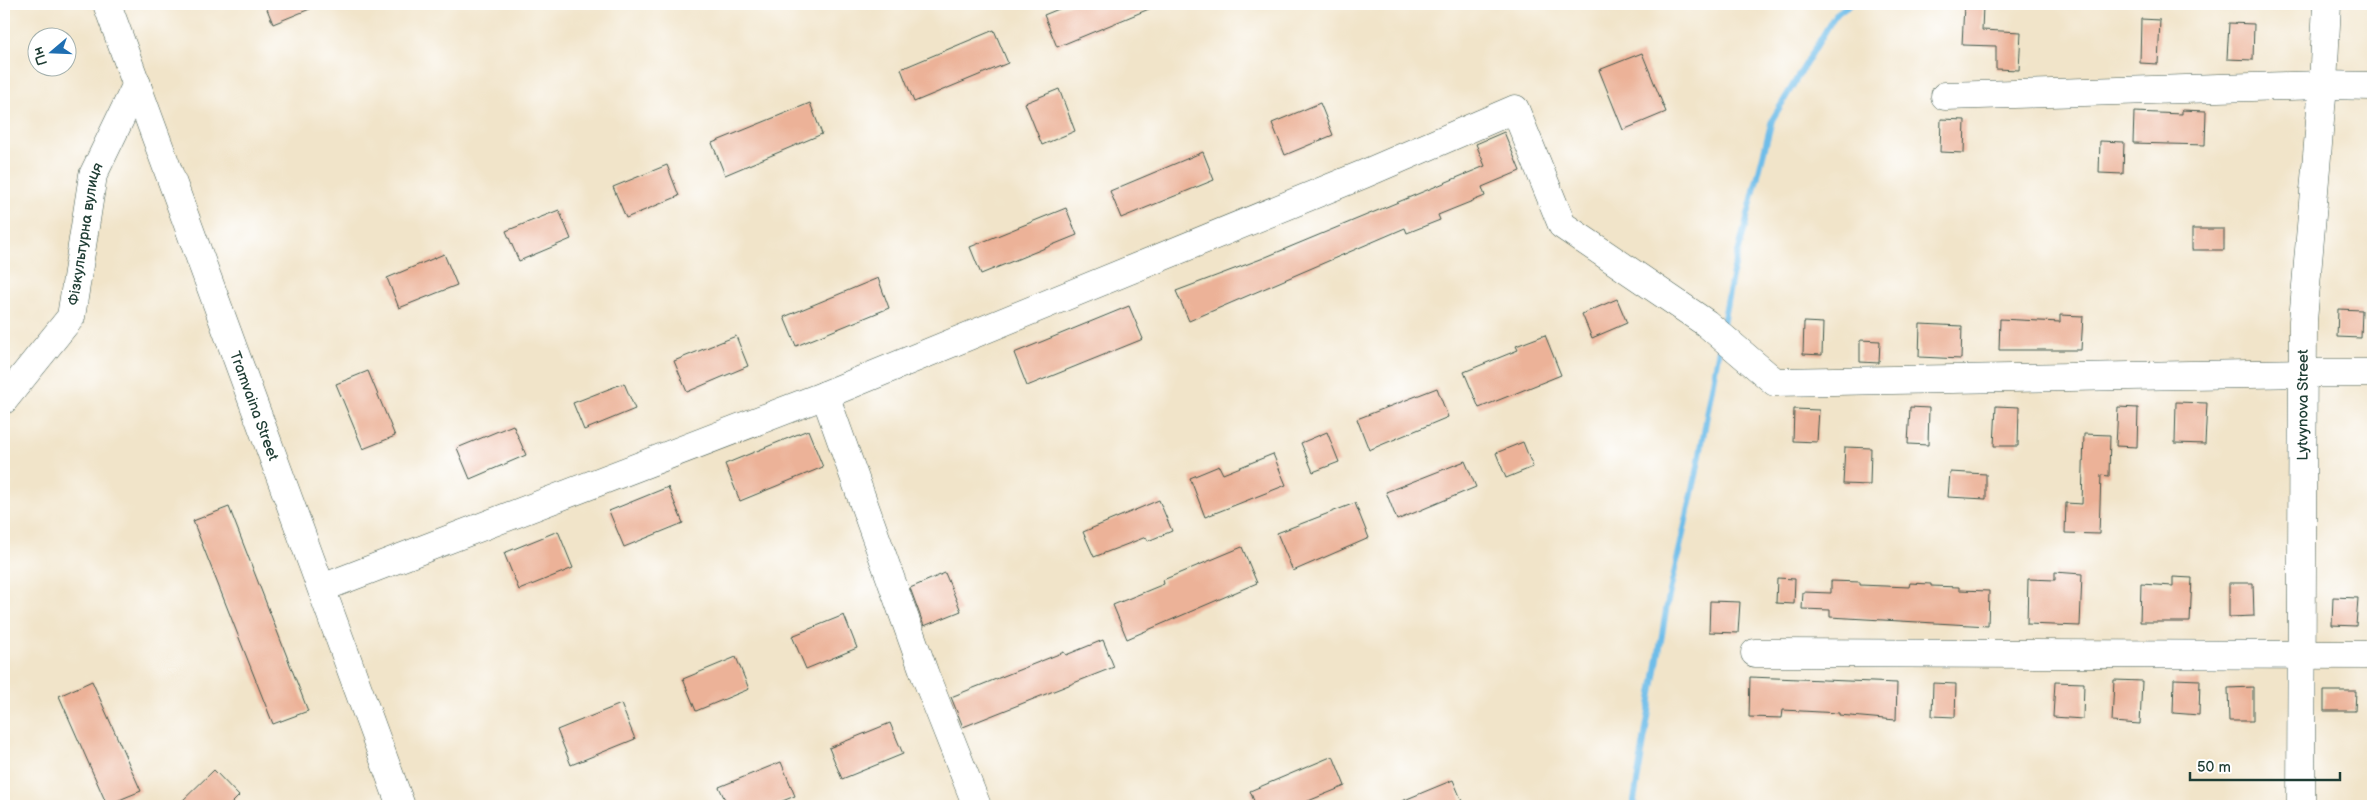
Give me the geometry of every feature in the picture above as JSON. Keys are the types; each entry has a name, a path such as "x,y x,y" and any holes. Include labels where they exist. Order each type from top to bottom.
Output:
{"street":[{"name":"Tramvaina Street","path":"107,4 401,806"},
{"name":"Lytvynova Street","path":"2301,806 2303,321 2323,85 2327,4"},
{"name":"Фiзкультурна вулиця","path":"4,400 71,317 93,176 137,84"},
{"path":"1945,96 2323,85 2373,86"},
{"path":"322,588 824,395 1246,223 1515,110 1562,224 1706,323 1775,382 2303,373 2373,374"},
{"path":"824,395 925,675 977,806"},
{"path":"1754,653 2373,655"}],"building":[{"path":"265,4 322,4 273,24"},
{"path":"1071,4 1161,4 1057,47 1044,15"},
{"path":"1964,5 1983,6 1982,30 2021,32 2019,70 1996,69 1996,46 1962,45"},
{"path":"2141,19 2160,20 2158,64 2140,63"},
{"path":"2229,23 2254,24 2253,60 2227,59"},
{"path":"994,30 1008,63 914,102 901,69"},
{"path":"1642,53 1666,112 1623,130 1599,70"},
{"path":"1059,89 1075,131 1042,145 1025,103"},
{"path":"810,103 822,134 725,175 712,143"},
{"path":"1320,103 1333,135 1285,155 1272,123"},
{"path":"2182,110 2206,111 2205,145 2133,143 2134,112 2182,114"},
{"path":"1941,119 1965,120 1964,153 1940,152"},
{"path":"1504,132 1520,171 1482,187 1485,196 1438,215 1440,220 1407,233 1405,228 1189,321 1176,291 1261,259 1485,166 1476,144"},
{"path":"2100,141 2124,142 2123,174 2099,173"},
{"path":"1203,152 1214,180 1121,218 1110,191"},
{"path":"667,165 679,196 626,218 613,187"},
{"path":"1066,208 1077,235 981,274 970,247"},
{"path":"559,210 571,239 519,261 506,231"},
{"path":"2192,229 2224,229 2224,250 2192,250"},
{"path":"444,254 457,285 399,308 387,278"},
{"path":"878,278 889,308 796,346 784,317"},
{"path":"1617,299 1627,323 1592,338 1582,314"},
{"path":"1129,306 1143,339 1027,386 1014,353"},
{"path":"2338,309 2362,310 2361,338 2337,337"},
{"path":"2060,315 2083,316 2081,350 1999,350 2000,319 2060,322"},
{"path":"1804,322 1823,323 1822,355 1803,354"},
{"path":"1920,324 1962,326 1961,359 1919,357"},
{"path":"1545,335 1561,375 1479,408 1464,372 1518,350 1516,346"},
{"path":"736,336 748,366 687,392 674,361"},
{"path":"1860,340 1880,341 1879,363 1860,362"},
{"path":"368,371 395,436 363,449 336,384"},
{"path":"624,383 635,409 584,430 573,403"},
{"path":"1437,388 1448,417 1369,450 1357,419"},
{"path":"2176,402 2207,403 2205,444 2175,443"},
{"path":"1996,406 2019,407 2018,446 1994,446"},
{"path":"1910,407 1929,408 1928,445 1908,444"},
{"path":"2118,407 2138,408 2137,447 2116,446"},
{"path":"1794,409 1819,410 1817,442 1793,441"},
{"path":"513,425 526,455 470,479 457,448"},
{"path":"808,430 823,467 740,501 725,464"},
{"path":"1327,432 1339,462 1313,472 1301,443"},
{"path":"2084,434 2110,435 2109,476 2101,475 2099,534 2065,533 2066,503 2082,504"},
{"path":"1523,442 1533,467 1506,478 1496,453"},
{"path":"1845,447 1871,448 1870,485 1843,484"},
{"path":"1273,454 1286,485 1205,517 1190,478 1219,466 1223,474"},
{"path":"1465,461 1476,487 1397,520 1386,492"},
{"path":"1950,472 1986,474 1986,499 1948,497"},
{"path":"668,487 683,523 624,547 609,511"},
{"path":"1159,500 1172,531 1148,541 1146,537 1094,557 1083,532"},
{"path":"1355,503 1369,538 1293,571 1277,533"},
{"path":"229,507 308,711 273,724 193,521"},
{"path":"558,531 573,568 519,590 504,553"},
{"path":"1242,547 1257,583 1127,639 1113,605 1164,584 1163,580"},
{"path":"2055,572 2082,574 2080,626 2027,624 2028,579 2055,580"},
{"path":"945,573 961,611 924,626 910,588"},
{"path":"2173,577 2192,578 2190,622 2140,622 2141,584 2173,586"},
{"path":"1777,578 1795,579 1794,604 1776,603"},
{"path":"1831,581 1860,582 1860,585 1909,587 1910,583 1931,584 1931,586 1959,587 1959,590 1989,591 1988,626 1830,617 1830,610 1802,609 1803,592 1831,593"},
{"path":"2229,583 2253,583 2254,616 2229,617"},
{"path":"2333,597 2358,598 2356,626 2332,625"},
{"path":"1710,601 1740,602 1738,633 1709,632"},
{"path":"844,615 857,648 806,669 792,636"},
{"path":"1103,640 1114,667 963,727 951,697 1064,652 1066,655"},
{"path":"736,657 749,689 696,711 683,679"},
{"path":"1750,677 1897,683 1896,720 1839,715 1839,713 1783,710 1782,718 1749,717"},
{"path":"2174,679 2200,680 2199,715 2173,713"},
{"path":"2114,680 2142,681 2140,724 2112,722"},
{"path":"92,681 141,791 107,805 59,696"},
{"path":"2055,682 2084,683 2083,719 2053,717"},
{"path":"1933,683 1956,684 1955,717 1932,716"},
{"path":"2253,687 2253,721 2229,721 2228,688"},
{"path":"2324,691 2356,691 2355,711 2324,711"},
{"path":"621,704 635,739 571,765 557,730"},
{"path":"890,723 903,754 842,779 829,748"},
{"path":"1333,756 1345,786 1296,806 1256,806 1250,791"},
{"path":"781,762 795,796 770,806 728,806 719,787"},
{"path":"214,770 239,796 229,806 177,806"},
{"path":"1453,780 1464,806 1390,806"}],"waterway":[{"path":"1722,328 1732,277 1772,120 1835,15 1850,4"},
{"path":"1633,806 1667,605 1697,471 1720,343"}]}
